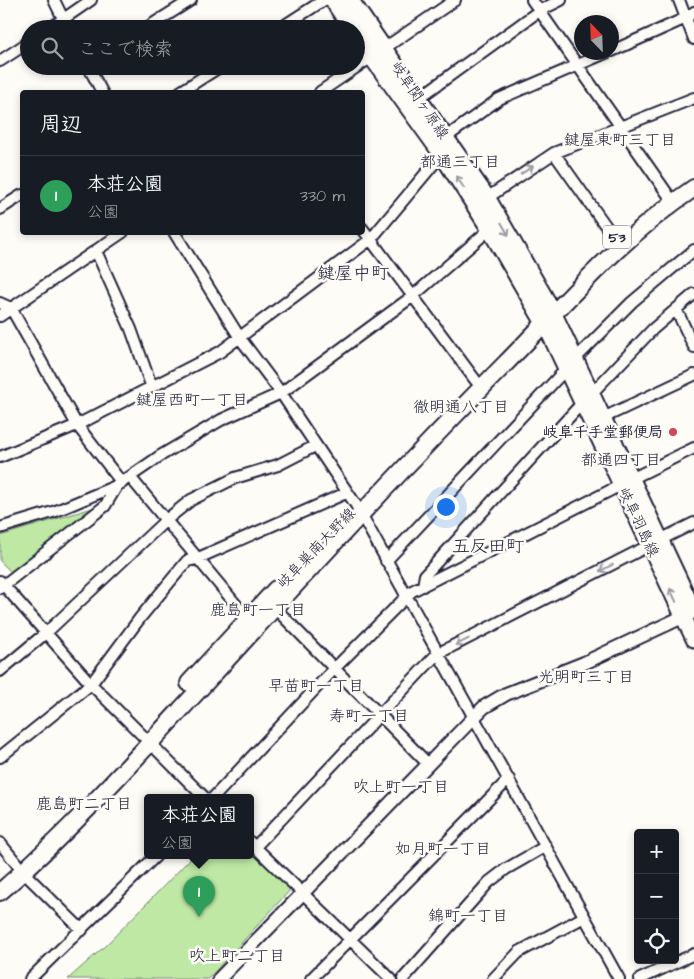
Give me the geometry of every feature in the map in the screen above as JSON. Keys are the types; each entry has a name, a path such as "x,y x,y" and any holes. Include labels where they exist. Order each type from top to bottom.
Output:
{"main road":[{"path":"333,0 346,20"},
{"name":"岐阜関ヶ原線","path":"350,0 360,20"},
{"name":"岐阜関ヶ原線","path":"365,29 377,52 444,146 487,198 547,314"},
{"name":"岐阜関ヶ原線","path":"365,42 377,52 419,98 490,229 547,314"},
{"name":"53","path":"547,314 615,238 694,179"},
{"name":"53","path":"547,314 608,256 673,202 694,188"},
{"name":"岐阜羽島線","path":"547,314 655,543 691,613 694,639"},
{"name":"岐阜巣南大野線","path":"145,740 248,619 354,504 476,381 547,314"},
{"name":"岐阜巣南大野線","path":"0,892 20,868 274,608 354,504 547,314"},
{"name":"岐阜羽島線","path":"587,399 603,418 626,482"},
{"name":"岐阜巣南大野線","path":"0,878 20,868"}],"street":[{"path":"54,0 64,20"},
{"path":"70,20 91,0"},
{"path":"159,20 191,0"},
{"path":"293,20 324,0"},
{"path":"365,60 455,0"},
{"path":"532,0 669,196"},
{"path":"419,98 539,11 561,0"},
{"path":"680,0 690,15 694,39"},
{"path":"619,48 690,15"},
{"path":"0,61 20,48"},
{"path":"0,457 78,425 220,352 371,239 444,146 498,99 592,60"},
{"path":"93,75 101,90"},
{"path":"183,90 207,75"},
{"path":"323,90 344,75"},
{"path":"487,198 554,153 694,98"},
{"path":"554,153 615,238"},
{"path":"1,207 20,195"},
{"path":"0,528 64,508 123,482 160,456 221,420 281,393 413,296 490,229"},
{"path":"365,232 476,381"},
{"path":"0,316 119,235"},
{"path":"176,235 240,338 281,393 354,504 475,716 619,979"},
{"path":"386,561 571,364 632,302 694,250"},
{"path":"96,251 131,329 151,386"},
{"path":"423,586 425,575 619,363 694,294"},
{"path":"0,303 11,308 78,425 123,482 166,520 196,559 248,619"},
{"path":"676,309 691,332 694,347"},
{"path":"603,418 694,375"},
{"path":"0,671 47,632 166,520 191,500 235,478 278,465 315,446"},
{"path":"218,794 334,669 406,597 423,586 694,448"},
{"path":"123,482 105,506 1,585 47,632 91,684 201,794"},
{"path":"0,757 91,684 140,618 186,561 354,504"},
{"path":"254,843 438,654 694,524"},
{"path":"274,608 428,764"},
{"path":"218,979 484,707 506,694 584,663 691,613"},
{"path":"312,979 509,779"},
{"path":"0,843 20,868 82,930"},
{"path":"254,845 391,979"},
{"path":"403,979 489,882 506,869 546,846"},
{"path":"30,979 153,859"},
{"path":"492,979 519,952 584,917"},
{"path":"640,979 694,954"}],"green space":[{"path":"99,506 11,572 0,561 0,536"},
{"path":"254,855 292,888 208,979 68,979 105,946 190,859 254,859"}],"place":[{"name":"岐阜千手堂郵便局","path":"673,432"},
{"name":"本荘公園","path":"199,917"}],"district":[{"name":"鍵屋東町三丁目","path":"620,139"},
{"name":"都通三丁目","path":"460,161"},
{"name":"鍵屋中町","path":"353,273"},
{"name":"鍵屋西町一丁目","path":"192,399"},
{"name":"徹明通八丁目","path":"461,406"},
{"name":"都通四丁目","path":"621,459"},
{"name":"五反田町","path":"488,546"},
{"name":"鹿島町一丁目","path":"258,609"},
{"name":"光明町三丁目","path":"586,676"},
{"name":"早苗町一丁目","path":"316,685"},
{"name":"寿町一丁目","path":"369,715"},
{"name":"吹上町一丁目","path":"401,786"},
{"name":"鹿島町二丁目","path":"84,803"},
{"name":"如月町一丁目","path":"443,848"},
{"name":"錦町一丁目","path":"468,915"},
{"name":"吹上町二丁目","path":"237,955"}]}
